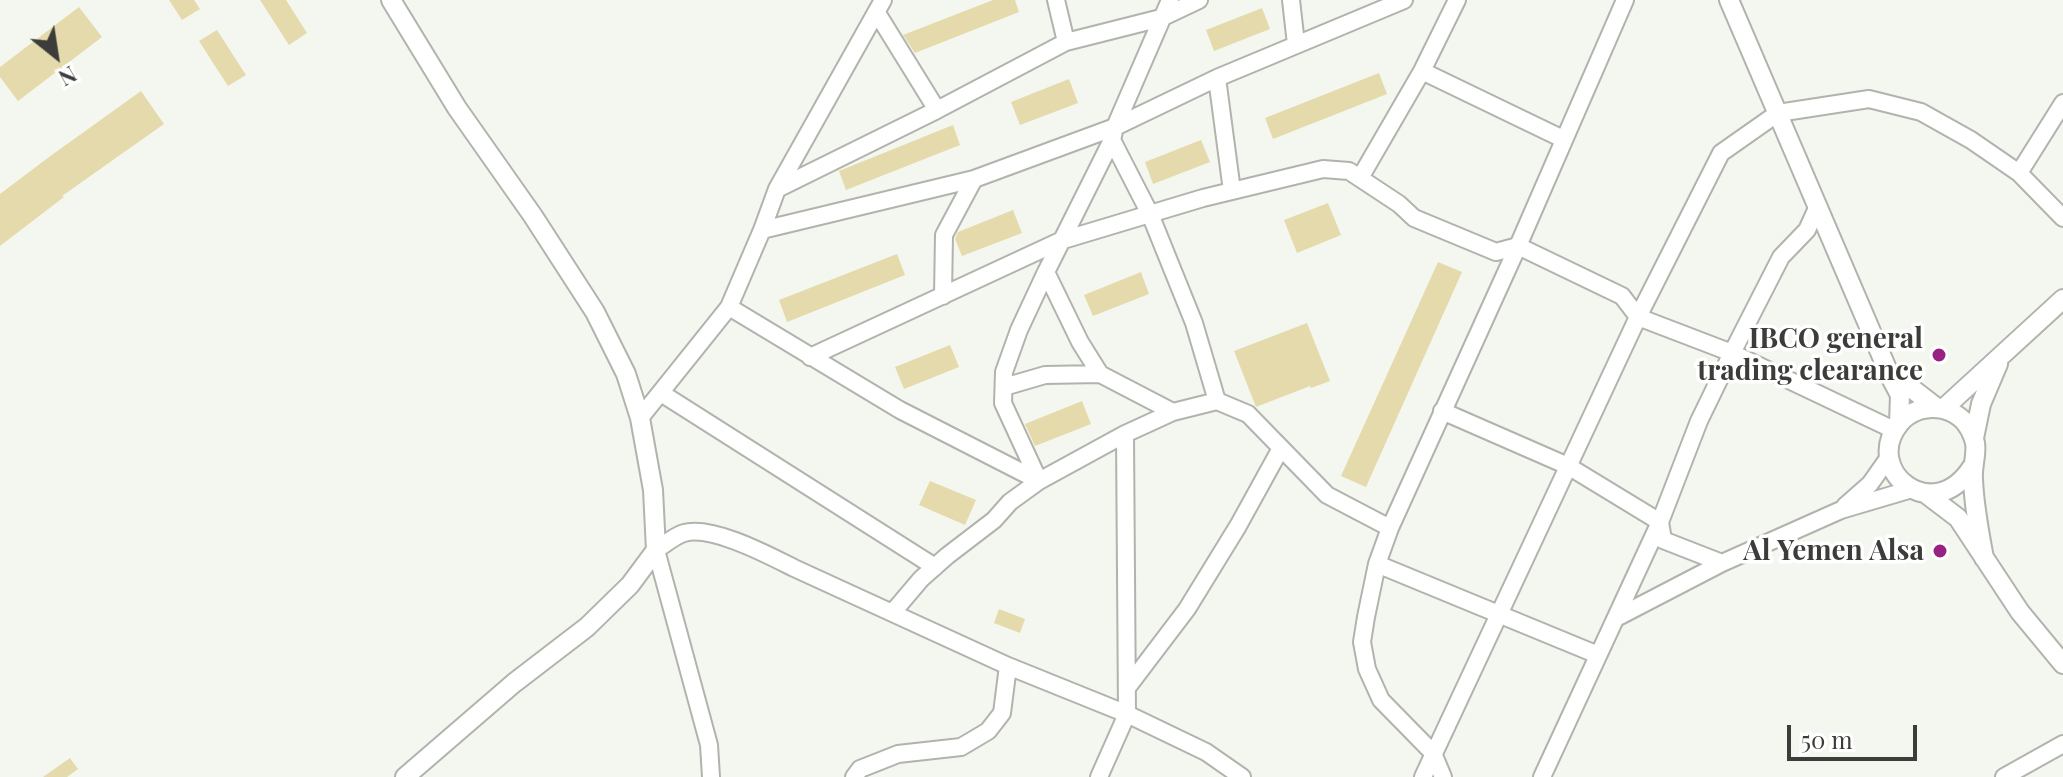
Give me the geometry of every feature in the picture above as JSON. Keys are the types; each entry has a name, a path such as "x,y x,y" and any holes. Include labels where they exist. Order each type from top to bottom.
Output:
{"street":[{"path":"391,0 457,108 533,216 595,312 626,374 640,418 653,490 656,550 709,745 711,777"},
{"path":"640,418 729,307 777,189 880,6 901,0"},
{"path":"1056,0 1066,42"},
{"path":"1039,481 1003,403 1004,372 1019,330 1113,134 1170,0"},
{"path":"777,189 1066,42 1161,18 1199,0"},
{"path":"1291,0 1296,44"},
{"path":"762,230 974,179 1113,134 1217,78 1404,0"},
{"path":"1360,178 1422,71 1457,0"},
{"path":"1729,0 1900,395 1896,427 1889,443 1893,470 1901,481 1958,518 2020,612 2063,664"},
{"path":"1443,777 1433,753 1381,700 1367,669 1362,642 1377,564 1390,528 1518,246 1618,2"},
{"path":"880,6 937,110"},
{"path":"1422,71 1563,139"},
{"path":"1217,78 1232,191"},
{"path":"1423,777 1638,317 1721,153 1778,113 1869,99 1921,112 1971,140 2019,173 2063,218"},
{"path":"2019,173 2063,103"},
{"path":"1113,134 1150,214 1194,323 1217,401"},
{"path":"810,357 1060,241 1232,191 1323,169 1349,171 1399,204 1414,218 1496,252 1518,246 1622,296 1638,317 1732,353 1896,427"},
{"path":"943,296 944,235 974,179"},
{"path":"1542,777 1660,522 1699,421 1781,257 1807,230 1818,206"},
{"path":"1046,272 1080,342 1100,374"},
{"path":"1896,427 1914,411 1940,408 2001,358 2063,299"},
{"path":"729,307 900,410 1039,481"},
{"path":"1974,438 1981,404 2001,358"},
{"path":"1004,387 1045,375 1100,374 1173,412"},
{"path":"1616,618 1722,563 1841,510 1919,491 1939,493 1952,489 1964,480 1976,453 1968,425 1957,415 1891,378"},
{"path":"661,393 935,567"},
{"path":"893,612 921,579 1039,481 1125,434 1173,412 1217,401 1248,414 1327,495 1390,528"},
{"path":"1442,411 1568,466 1660,522 1663,540 1722,563"},
{"path":"1099,777 1127,714 1125,434"},
{"path":"1127,688 1187,609 1281,448"},
{"path":"1841,510 1870,484 1889,457"},
{"path":"1972,467 1974,504 1984,558"},
{"path":"405,777 514,683 587,627 630,585 656,550 684,533 713,534 763,552 1008,666 1127,714 1206,752 1242,777"},
{"path":"1377,564 1598,655"},
{"path":"2044,639 2063,645"},
{"path":"854,777 860,769 898,754 961,747 988,731 1002,713 1008,666"},
{"path":"2004,777 2063,744"}],"building":[{"path":"169,0 194,0 200,9 182,20"},
{"path":"260,0 286,0 307,33 289,45"},
{"path":"993,0 1015,0 1019,12 915,53 903,35"},
{"path":"79,7 102,37 18,101 0,77 0,67"},
{"path":"1262,8 1270,29 1214,51 1206,30"},
{"path":"217,30 246,75 228,86 199,41"},
{"path":"1379,73 1387,94 1273,139 1265,118"},
{"path":"1069,79 1078,103 1020,125 1011,102"},
{"path":"141,91 164,124 62,196 0,246 0,194"},
{"path":"953,125 960,145 846,190 839,171"},
{"path":"1201,140 1210,162 1153,184 1145,162"},
{"path":"1328,203 1341,235 1297,253 1284,220"},
{"path":"1013,210 1022,233 962,256 955,239 958,232"},
{"path":"897,254 905,275 787,322 779,300"},
{"path":"1438,262 1462,272 1366,487 1341,476"},
{"path":"1141,272 1149,294 1093,316 1084,295"},
{"path":"1307,323 1330,381 1256,407 1234,351"},
{"path":"950,345 959,367 904,389 895,367"},
{"path":"1082,401 1091,424 1035,446 1025,424"},
{"path":"930,481 976,500 965,525 919,505"},
{"path":"999,609 1025,619 1020,633 994,623"},
{"path":"70,758 78,769 67,777 43,777"}],"place":[{"name":"IBCO general trading clearance","path":"1939,355"},
{"name":"Al Yemen Alsa","path":"1940,551"}]}
